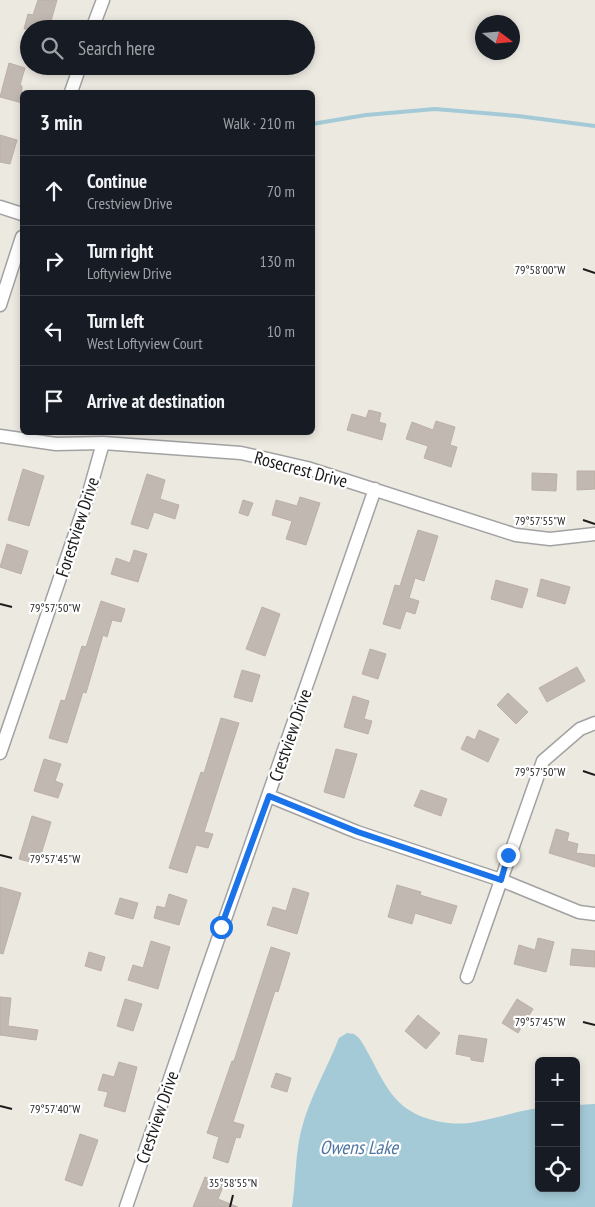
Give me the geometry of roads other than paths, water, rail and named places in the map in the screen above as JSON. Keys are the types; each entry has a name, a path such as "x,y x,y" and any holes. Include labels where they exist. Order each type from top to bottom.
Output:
{"street":[{"path":"95,20 103,0"},
{"path":"72,90 77,75"},
{"path":"0,207 20,213"},
{"path":"0,304 20,243"},
{"name":"Rosecrest Drive","path":"0,436 56,444 103,443 241,453 307,468 516,535 550,539 595,534"},
{"name":"Forestview Drive","path":"0,753 88,496 103,443"},
{"name":"Crestview Drive","path":"126,1207 221,927 269,796 375,489"},
{"path":"467,977 543,761 580,729 595,723"},
{"path":"269,796 358,832 501,880 579,912 595,914"}],"water":[{"name":"Owens Lake","path":"347,1033 354,1034 359,1038 394,1096 407,1109 425,1118 456,1124 535,1109 535,1192 580,1192 580,1105 595,1104 595,1207 292,1207 298,1150 304,1119 339,1038"}],"waterway":[{"path":"315,124 366,115 435,109 518,116 595,126"}]}
